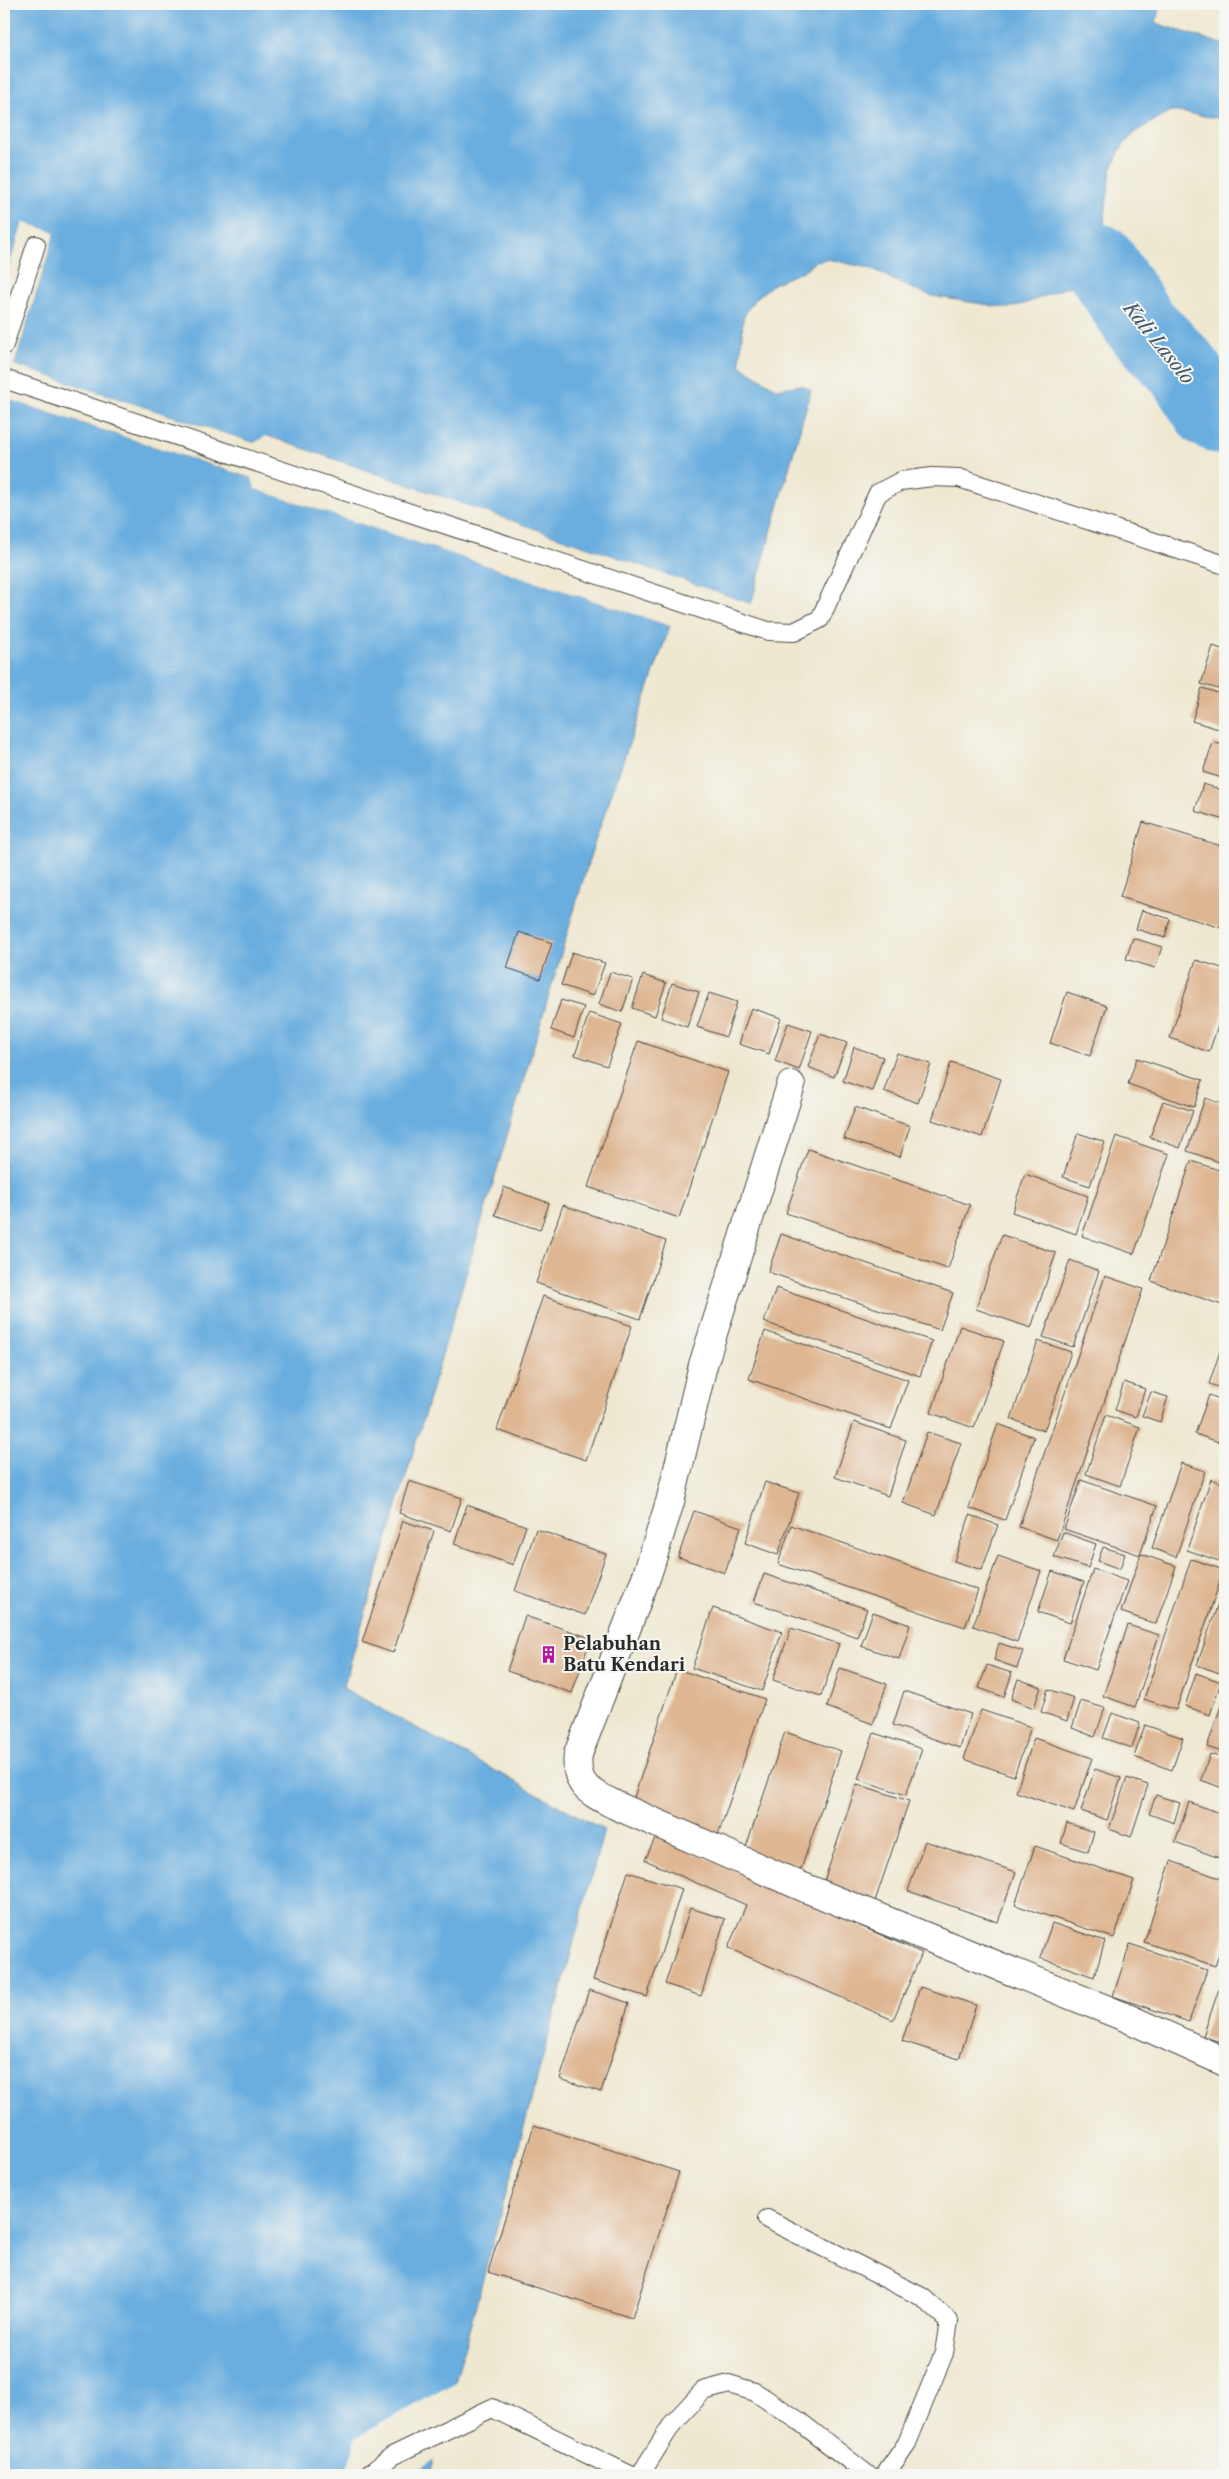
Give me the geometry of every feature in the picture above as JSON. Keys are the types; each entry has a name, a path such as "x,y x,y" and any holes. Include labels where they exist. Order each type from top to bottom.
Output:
{"street":[{"path":"791,1085 703,1365 670,1502 647,1576 578,1754 578,1776 586,1789 615,1806 803,1887 1125,2016 1225,2062"}],"lane":[{"path":"4,345 36,245"},
{"path":"4,379 768,631 794,632 820,619 878,493 901,481 932,477 959,478 1225,565"},
{"path":"767,2219 922,2297 949,2322 944,2353 907,2443 885,2475"},
{"path":"640,2475 673,2423 704,2391 728,2384 755,2392 800,2421 868,2475"},
{"path":"368,2475 392,2456 492,2408 630,2475"}],"water":[{"path":"4,4 1162,4 1155,23 1225,45 1225,119 1171,111 1135,132 1121,148 1111,170 1099,261 1082,281 1027,303 1008,308 932,296 901,284 873,269 827,259 816,261 803,271 773,284 753,301 743,318 740,365 777,389 800,385 811,390 751,604 267,436 254,443 14,365 55,232 23,222 4,282"},
{"path":"4,398 252,478 256,489 670,626 592,850 343,1688 604,1830 430,2475 4,2475"}],"pier":[{"path":"23,222 55,232 14,365 254,443 266,436 751,604 750,606 267,438 253,445 13,367 11,364 52,234 24,225 4,284"},
{"path":"4,395 252,475 257,487 671,624 673,627 255,489 252,478 4,398"},
{"path":"458,2381 437,2458 411,2475 346,2475 355,2438"}],"building":[{"path":"1213,646 1225,650 1225,691 1201,684"},
{"path":"1202,688 1225,695 1225,731 1192,721"},
{"path":"1213,742 1225,746 1225,779 1203,772"},
{"path":"1203,784 1225,791 1225,820 1195,811"},
{"path":"1143,822 1225,847 1225,929 1120,897"},
{"path":"1142,910 1170,919 1165,938 1136,929"},
{"path":"519,932 552,943 540,979 507,968"},
{"path":"1133,938 1162,947 1155,968 1126,959"},
{"path":"572,952 605,963 593,996 561,985"},
{"path":"1196,960 1225,969 1225,1005 1209,1052 1170,1038"},
{"path":"610,972 633,979 622,1012 599,1004"},
{"path":"643,975 666,983 655,1016 632,1008"},
{"path":"672,983 699,992 687,1027 661,1018"},
{"path":"1067,992 1107,1006 1090,1056 1050,1043"},
{"path":"709,993 737,1002 726,1037 697,1027"},
{"path":"561,1000 584,1007 574,1038 551,1030"},
{"path":"751,1008 781,1018 769,1054 739,1044"},
{"path":"589,1013 622,1024 607,1066 575,1055"},
{"path":"788,1023 812,1031 799,1070 775,1061"},
{"path":"820,1034 847,1043 834,1077 808,1067"},
{"path":"638,1041 728,1072 679,1218 588,1187"},
{"path":"854,1047 883,1057 872,1091 843,1081"},
{"path":"897,1053 931,1064 918,1103 884,1091"},
{"path":"1137,1058 1203,1080 1194,1107 1128,1084"},
{"path":"951,1062 1001,1079 982,1137 932,1120"},
{"path":"1205,1098 1225,1105 1225,1164 1187,1151"},
{"path":"1163,1101 1193,1111 1180,1148 1150,1137"},
{"path":"855,1107 910,1126 900,1157 844,1139"},
{"path":"1078,1133 1105,1142 1090,1186 1063,1177"},
{"path":"1116,1136 1169,1154 1134,1254 1082,1236"},
{"path":"808,1149 970,1205 948,1269 786,1213"},
{"path":"1191,1161 1225,1172 1225,1306 1151,1281"},
{"path":"1025,1174 1088,1196 1076,1234 1012,1212"},
{"path":"504,1187 549,1203 540,1230 495,1215"},
{"path":"563,1205 666,1241 640,1319 536,1283"},
{"path":"781,1234 953,1293 940,1330 768,1272"},
{"path":"1002,1235 1056,1253 1031,1328 976,1309"},
{"path":"1070,1260 1099,1271 1073,1347 1043,1337"},
{"path":"1105,1276 1143,1289 1057,1540 1019,1527"},
{"path":"776,1288 932,1341 920,1376 764,1322"},
{"path":"543,1296 632,1326 586,1460 497,1430"},
{"path":"960,1326 1004,1341 974,1428 931,1413"},
{"path":"765,1331 908,1380 891,1429 749,1379"},
{"path":"1225,1337 1225,1389 1209,1384"},
{"path":"1038,1341 1071,1352 1044,1431 1011,1419"},
{"path":"1124,1382 1145,1389 1136,1417 1115,1410"},
{"path":"1151,1392 1168,1397 1160,1422 1142,1416"},
{"path":"1209,1395 1225,1401 1225,1444 1195,1434"},
{"path":"1106,1415 1140,1427 1120,1486 1086,1474"},
{"path":"854,1422 906,1440 888,1496 835,1477"},
{"path":"998,1424 1034,1437 1005,1520 969,1508"},
{"path":"927,1432 961,1443 936,1515 903,1503"},
{"path":"1181,1463 1205,1471 1176,1557 1152,1548"},
{"path":"1211,1479 1225,1484 1225,1544 1219,1561 1187,1550"},
{"path":"1081,1480 1157,1506 1140,1555 1064,1529"},
{"path":"409,1481 462,1498 451,1531 399,1513"},
{"path":"765,1482 799,1493 778,1555 745,1543"},
{"path":"467,1505 526,1526 513,1565 454,1544"},
{"path":"694,1511 741,1527 725,1573 678,1557"},
{"path":"970,1515 998,1525 982,1570 954,1561"},
{"path":"403,1521 434,1531 393,1653 362,1642"},
{"path":"791,1525 978,1590 965,1627 778,1564"},
{"path":"536,1529 606,1554 585,1615 515,1591"},
{"path":"1063,1532 1096,1544 1088,1568 1054,1557"},
{"path":"1103,1547 1125,1554 1120,1569 1098,1561"},
{"path":"1141,1554 1176,1566 1156,1624 1121,1612"},
{"path":"998,1556 1041,1571 1017,1642 973,1626"},
{"path":"1191,1559 1224,1570 1176,1710 1144,1699"},
{"path":"1093,1569 1127,1581 1096,1670 1063,1659"},
{"path":"1052,1571 1084,1582 1070,1623 1038,1612"},
{"path":"764,1574 867,1609 857,1637 754,1602"},
{"path":"1225,1583 1225,1675 1197,1665"},
{"path":"713,1608 782,1632 762,1691 692,1668"},
{"path":"873,1612 910,1625 899,1659 861,1646"},
{"name":"Pelabuhan Batu Kendari","path":"525,1616 591,1638 572,1693 507,1671"},
{"path":"1128,1625 1159,1635 1135,1707 1103,1696"},
{"path":"791,1628 839,1644 821,1696 773,1680"},
{"path":"999,1643 1023,1651 1017,1668 994,1660"},
{"path":"987,1665 1012,1673 1004,1697 979,1688"},
{"path":"840,1668 887,1684 873,1724 827,1707"},
{"path":"677,1669 765,1699 717,1838 630,1809"},
{"path":"1196,1673 1221,1682 1210,1715 1185,1706"},
{"path":"1018,1679 1041,1687 1034,1708 1011,1699"},
{"path":"1048,1689 1074,1698 1067,1721 1041,1712"},
{"path":"904,1691 971,1714 960,1748 893,1725"},
{"path":"1225,1694 1225,1753 1207,1747"},
{"path":"1081,1701 1105,1708 1095,1737 1072,1728"},
{"path":"981,1710 1031,1727 1014,1776 964,1759"},
{"path":"1112,1713 1140,1723 1132,1748 1103,1738"},
{"path":"1145,1725 1183,1738 1172,1770 1134,1757"},
{"path":"785,1732 841,1751 799,1875 743,1856"},
{"path":"874,1733 922,1749 906,1795 858,1779"},
{"path":"1034,1738 1092,1758 1074,1812 1016,1792"},
{"path":"1210,1754 1225,1759 1225,1789 1201,1780"},
{"path":"1095,1769 1121,1778 1107,1820 1081,1811"},
{"path":"1127,1778 1148,1785 1131,1837 1109,1829"},
{"path":"857,1784 909,1801 874,1904 822,1887"},
{"path":"1156,1795 1180,1803 1174,1823 1149,1814"},
{"path":"1189,1802 1225,1815 1225,1860 1175,1842"},
{"path":"1067,1823 1094,1832 1088,1852 1061,1843"},
{"path":"656,1836 922,1953 893,2020 728,1948 746,1905 645,1860"},
{"path":"925,1841 1016,1872 998,1922 908,1891"},
{"path":"1035,1846 1134,1880 1114,1938 1015,1905"},
{"path":"1171,1861 1225,1880 1225,1937 1215,1966 1144,1942"},
{"path":"628,1872 682,1889 647,1997 593,1980"},
{"path":"690,1908 725,1919 701,1996 665,1984"},
{"path":"1052,1923 1105,1941 1094,1977 1040,1958"},
{"path":"1130,1944 1207,1970 1189,2022 1113,1996"},
{"path":"1225,1971 1225,2044 1203,2036"},
{"path":"920,1987 976,2005 959,2059 902,2041"},
{"path":"589,1990 629,2003 601,2092 560,2079"},
{"path":"534,2125 679,2172 632,2318 488,2272"}],"waterway":[{"name":"Kali Lasolo","path":"1099,261 1139,323 1182,368 1211,412 1225,418"}],"place":[{"name":"Pelabuhan Batu Kendari","path":"549,1654"}]}
